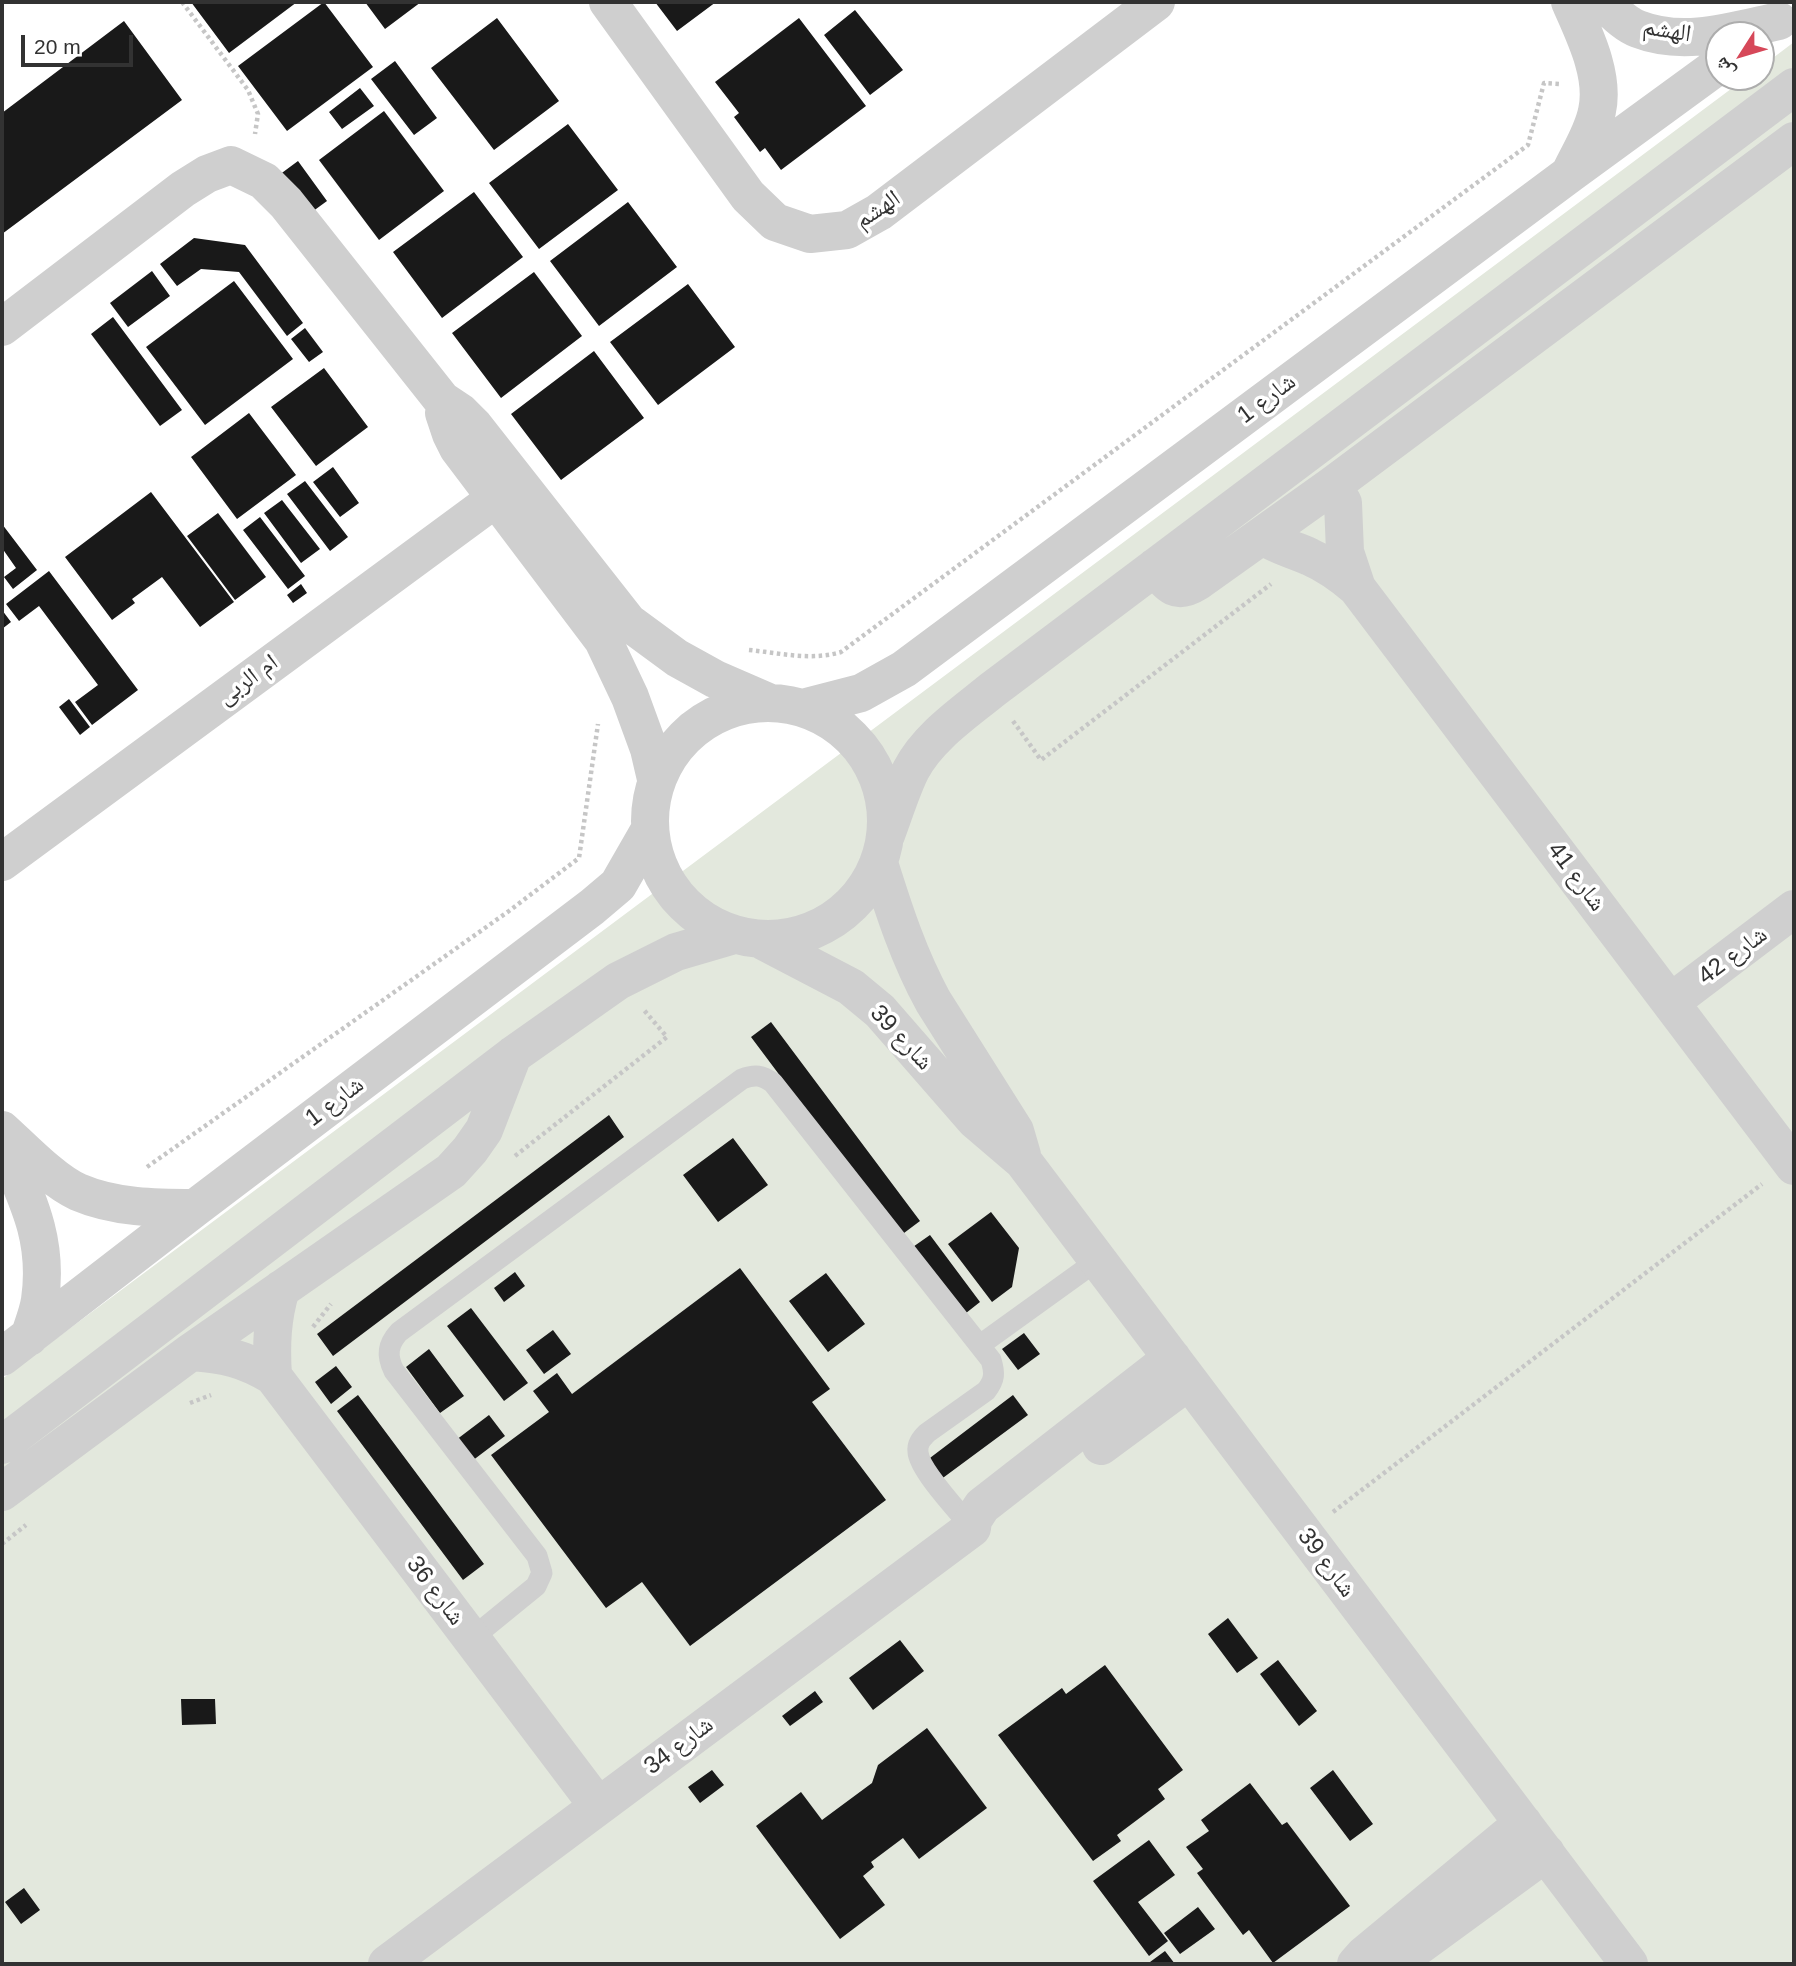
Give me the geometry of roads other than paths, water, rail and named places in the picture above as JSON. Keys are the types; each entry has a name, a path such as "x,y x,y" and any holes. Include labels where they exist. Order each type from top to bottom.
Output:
{"street":[{"name":"الهشم","path":"608,2 748,196 775,222 810,234 847,230 879,212 1156,2"},
{"path":"1570,2 1587,42 1598,89 1598,110 1571,173"},
{"name":"الهشم","path":"1604,2 1636,29 1669,37 1699,38 1778,22"},
{"name":"شارع 1","path":"785,705 840,700 861,693 904,668 1705,75"},
{"path":"2,1445 513,1055 618,981 676,952 747,937 811,932 852,905 883,849 912,768 943,731 992,690 1794,87"},
{"path":"1155,567 1168,584 1177,589 1188,588 1334,485 1794,141"},
{"path":"2,327 183,189 207,174 231,165 264,181 286,203 442,400 474,426 628,622 677,658 715,680 840,726 868,757 884,794 883,849"},
{"path":"442,400 444,417 454,441 603,640 630,697 649,749 656,779 649,831 663,876 692,913 747,937"},
{"name":"شارع 41","path":"1334,485 1343,503 1345,552 1357,588"},
{"name":"ام الربى","path":"2,862 495,499"},
{"name":"شارع 41","path":"1263,537 1334,569 1357,588 1793,1164"},
{"path":"656,779 682,738 721,711 785,705"},
{"name":"شارع 1","path":"15,1347 592,907 618,885 649,831"},
{"name":"شارع 39","path":"883,849 894,912 921,979 1015,1131 1023,1161"},
{"name":"شارع 42","path":"1671,1002 1794,909"},
{"name":"شارع 39","path":"747,937 851,987 880,1011 981,1126 1023,1161 1629,1964"},
{"path":"2,1492 191,1352 451,1171 484,1130 513,1055"},
{"path":"2,1130 45,1170 76,1191 108,1201 147,1208 195,1208"},
{"path":"2,1141 39,1233 43,1268 39,1303 15,1347"},
{"path":"274,1376 274,1311 281,1289"},
{"name":"شارع 36","path":"191,1352 216,1353 240,1359 274,1376 598,1806"},
{"name":"شارع 34","path":"387,1964 972,1528 989,1527 995,1523 1180,1369"},
{"path":"1356,1964 1522,1823"},
{"path":"1394,1964 1545,1853"}],"lane":[{"path":"471,1639 536,1586 542,1573 541,1564 394,1371 389,1361 392,1340 399,1332 742,1079 752,1075 764,1076 773,1083 991,1360 995,1372 993,1382 986,1391 926,1433 919,1442 918,1454 922,1465 972,1528"},
{"path":"980,1345 1098,1260"}]}
